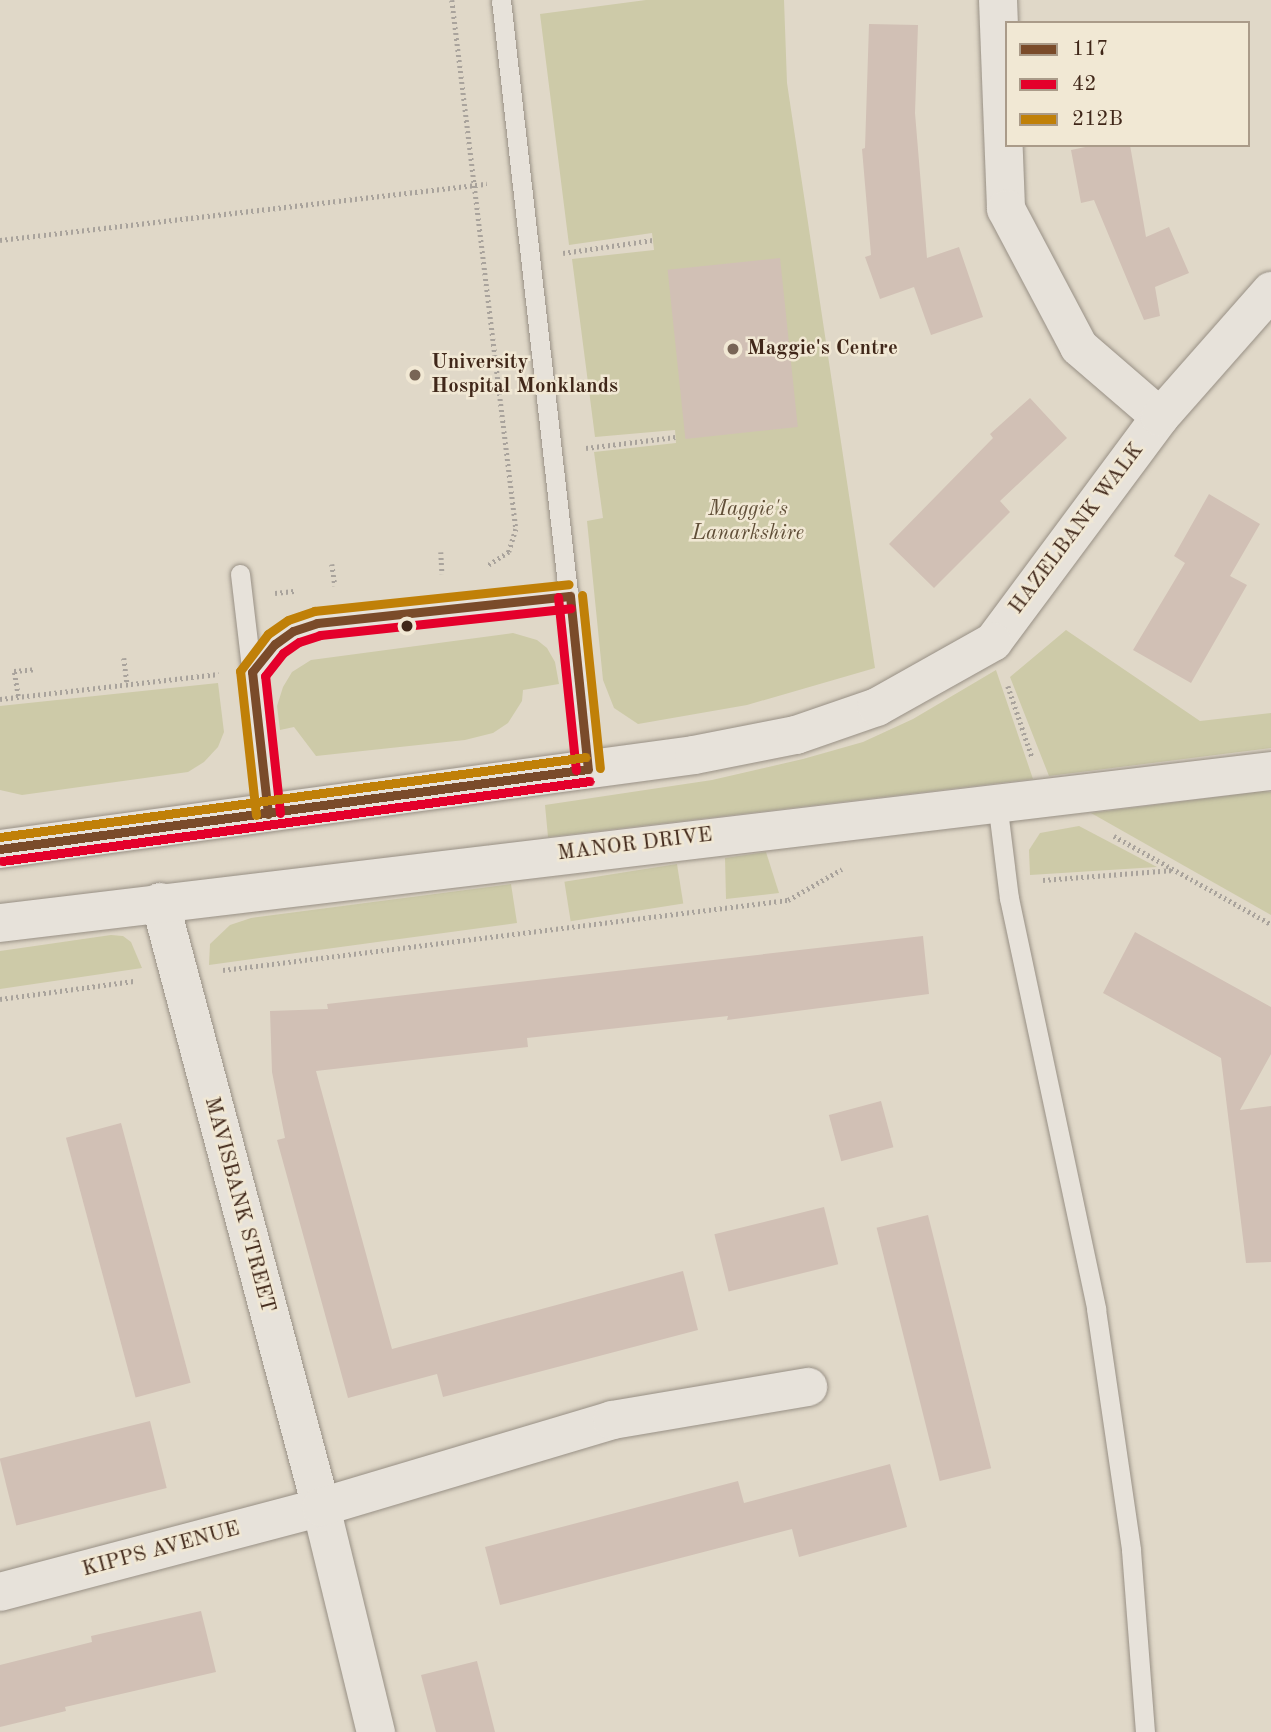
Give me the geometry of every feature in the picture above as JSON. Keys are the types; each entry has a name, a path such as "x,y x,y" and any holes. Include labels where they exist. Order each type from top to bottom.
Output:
{"street":[{"path":"998,0 1006,209 1079,347 1160,417"},
{"name":"HAZELBANK WALK","path":"588,769 694,755 796,735 877,707 993,642 1160,417 1271,291"},
{"path":"0,849 588,769"},
{"name":"MANOR DRIVE","path":"0,923 1271,771"},
{"name":"MAVISBANK STREET","path":"160,902 321,1507 376,1732"},
{"path":"321,1507 612,1420 808,1387"},
{"name":"KIPPS AVENUE","path":"0,1592 321,1507"}],"lane":[{"path":"501,0 588,769"},
{"path":"240,574 268,814"},
{"path":"252,673 275,644 293,631 317,623 570,596"},
{"path":"997,802 1007,882 1096,1309 1131,1550 1145,1732"}],"path":[{"path":"452,0 516,529 514,541 504,558 481,569"},
{"path":"0,240 523,180"},
{"path":"563,253 653,240"},
{"path":"586,448 676,438"},
{"path":"332,564 335,586"},
{"path":"124,658 128,684"},
{"path":"18,696 15,671 35,669"},
{"path":"0,999 788,900 853,863"},
{"path":"1007,882 1174,870"}],"green space":[{"name":"Maggie's Lanarkshire","path":"646,0 784,0 787,83 875,668 747,705 638,724 614,708 603,680 587,521 603,518 594,452 676,443 675,430 595,437 572,259 654,250 652,233 569,245 540,14"},
{"path":"1066,630 1200,721 1271,713 1271,748 1049,776 1010,677"},
{"path":"513,633 537,640 547,648 555,662 559,684 523,690 522,701 508,723 493,733 465,740 316,756 294,727 280,730 277,706 283,687 292,672 311,660"},
{"path":"996,670 1033,779 548,837 545,805 712,780 863,742 913,719"},
{"path":"218,683 224,732 218,747 204,762 188,772 22,795 0,790 0,706"},
{"path":"1264,791 1271,792 1271,915 1091,813"},
{"path":"1079,826 1157,867 1030,875 1029,850 1040,833"},
{"path":"766,852 779,893 726,899 725,858"},
{"path":"677,864 683,904 571,921 564,882"},
{"path":"511,884 517,923 209,965 210,944 230,925 251,918"},
{"path":"111,935 123,936 131,942 142,968 0,989 0,951"}],"building":[{"path":"869,24 918,25 915,113 927,258 959,247 983,317 931,335 914,287 880,299 865,257 871,255 862,149 865,148"},
{"path":"1085,147 1130,147 1146,237 1169,227 1189,273 1155,287 1160,316 1144,320 1094,200 1081,203 1071,150"},
{"name":"Maggie's Centre","path":"780,258 798,427 685,439 668,270"},
{"path":"1030,398 1067,438 1000,501 1010,512 934,588 889,544 993,438 990,434"},
{"path":"1209,494 1260,524 1230,576 1247,585 1191,683 1133,650 1185,563 1174,556"},
{"path":"1135,932 1271,1007 1271,1054 1240,1110 1271,1106 1271,1262 1246,1263 1221,1058 1103,993"},
{"path":"923,936 929,994 727,1020 728,1016 527,1038 528,1047 316,1071 392,1349 683,1271 698,1330 443,1397 437,1374 348,1398 277,1140 285,1138 272,1072 270,1011 328,1009 327,1004"},
{"path":"881,1101 893,1147 841,1161 829,1115"},
{"path":"121,1123 191,1383 136,1398 66,1138"},
{"path":"824,1207 838,1264 729,1292 714,1234"},
{"path":"928,1215 991,1468 940,1481 877,1228"},
{"path":"150,1421 167,1488 16,1525 0,1458"},
{"path":"890,1464 907,1527 799,1557 792,1529 500,1605 485,1547 738,1481 744,1503"},
{"path":"201,1611 216,1672 65,1707 66,1711 0,1727 0,1665 92,1642 91,1636"},
{"path":"477,1661 495,1732 436,1732 421,1675"}],"transit line":[{"name":"212B","path":"256,815 240,671 268,634 288,620 314,611 569,584"},
{"name":"212B","path":"582,595 600,768"},
{"name":"117","path":"570,596 588,769"},
{"name":"117","path":"268,814 252,672 275,644 293,631 317,623 570,596"},
{"name":"42","path":"558,597 576,770"},
{"name":"42","path":"280,813 265,676 283,653 299,642 320,635 571,608"},
{"name":"212B","path":"0,837 586,757"},
{"name":"117","path":"0,849 588,769"},
{"name":"42","path":"2,861 590,781"}],"place":[{"name":"Maggie's Centre","path":"733,349"},
{"name":"University Hospital Monklands","path":"415,375"}]}
